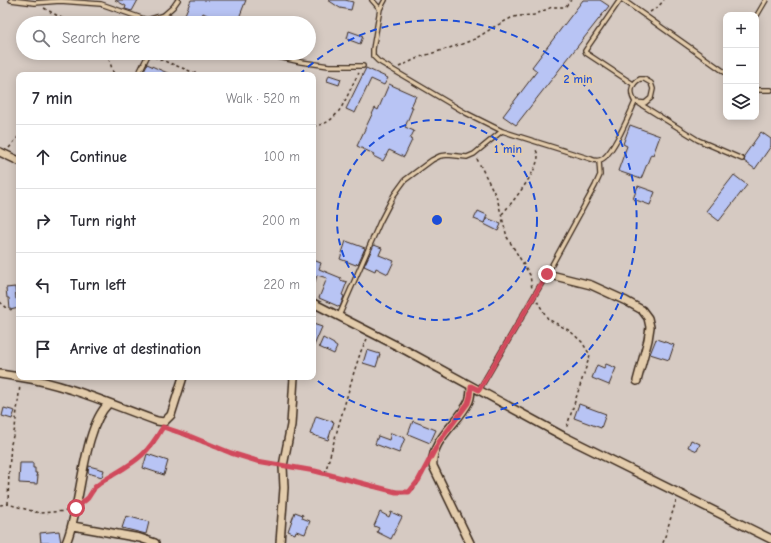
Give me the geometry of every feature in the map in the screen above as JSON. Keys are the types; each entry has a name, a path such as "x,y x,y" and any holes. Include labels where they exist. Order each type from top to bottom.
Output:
{"street":[{"path":"2,153 16,160"},
{"path":"547,274 590,285 642,310 648,318 650,327 637,381"},
{"path":"316,305 563,436 771,539"},
{"path":"0,374 16,376"},
{"path":"36,380 65,387 108,404 164,422 171,415 182,380"},
{"path":"280,543 284,496 284,466 290,425 294,380"},
{"path":"470,543 433,466 432,458 439,442 468,403 471,386"},
{"path":"66,543 73,526 90,439 103,409 108,404"},
{"path":"73,526 140,538 155,543"}],"lane":[{"path":"11,0 35,3 60,1 101,4 132,16"},
{"path":"164,15 178,0"},
{"path":"372,0 380,9"},
{"path":"385,0 380,9 373,56 466,113 502,131 533,142 599,161 613,148 635,102 632,93 634,84 640,79 644,79 653,86 653,94 652,98 645,103 640,104"},
{"path":"620,0 585,51 634,84"},
{"path":"623,0 723,71"},
{"path":"759,12 766,0"},
{"path":"140,72 146,60"},
{"path":"292,60 329,66 363,66"},
{"path":"759,90 771,90"},
{"path":"635,102 698,140 742,159"},
{"path":"339,317 380,222 394,195 405,180 432,160 440,156 467,157 474,154 502,131"},
{"path":"479,390 547,274 600,175 601,168 599,161"}],"path":[{"path":"394,70 420,57 475,39 494,26 511,18 534,15 552,7 565,7 571,0"},
{"path":"645,15 658,7 664,0"},
{"path":"35,3 58,16"},
{"path":"109,60 113,72"},
{"path":"164,60 193,72"},
{"path":"316,126 320,125 339,112 363,66"},
{"path":"2,153 16,139"},
{"path":"502,214 516,198 536,163 538,156 533,142"},
{"path":"474,154 497,198 507,237 530,275 534,295 541,310 548,319 570,331 582,342 590,355 563,436"},
{"path":"0,302 7,308"},
{"path":"325,473 356,365 370,332"},
{"path":"8,504 11,444 16,421 20,380"},
{"path":"0,505 8,504 40,513 65,512 76,508 88,498 95,487 142,455 154,442 163,427 231,453 257,461 325,473 374,487 405,493 413,489 428,463"},
{"path":"663,543 678,494"}],"building":[{"path":"115,0 138,0 132,11 125,9 126,6"},
{"path":"191,0 246,0 240,16 209,16 203,13 202,16 184,16"},
{"path":"328,0 345,0 353,2 351,10 340,8"},
{"path":"583,0 600,0 609,6 516,125 503,116 537,71 532,67"},
{"path":"349,31 363,36 360,44 347,39"},
{"path":"147,64 165,72 143,72"},
{"path":"366,68 388,78 384,85 371,79 355,113 346,109"},
{"path":"329,75 341,79 339,85 327,81"},
{"path":"389,84 416,96 405,127 414,131 410,139 412,140 404,157 389,150 383,161 373,156 374,154 357,146 375,108 378,110"},
{"path":"630,125 660,136 653,155 651,154 641,179 618,171 627,146 623,144"},
{"path":"761,132 771,139 771,146 755,169 744,161 744,156"},
{"path":"734,175 747,185 719,221 706,211"},
{"path":"638,186 655,192 650,205 633,199"},
{"path":"478,211 487,215 484,223 474,219"},
{"path":"487,218 501,224 498,231 484,224"},
{"path":"346,241 365,248 358,264 357,263 356,265 340,259"},
{"path":"374,245 382,248 379,255 394,261 388,274 376,268 375,271 364,266"},
{"path":"316,261 321,263 319,269 347,282 342,295 344,296 340,307 319,298 327,278 317,275 316,278"},
{"path":"15,287 16,309 10,310 6,288"},
{"path":"316,325 322,327 316,341"},
{"path":"323,338 337,347 334,354 319,347"},
{"path":"656,339 674,345 669,360 650,354"},
{"path":"367,350 380,354 376,367 363,363"},
{"path":"606,364 616,368 609,385 592,378 597,365 604,368"},
{"path":"579,404 606,414 601,428 574,418"},
{"path":"4,408 15,411 12,419 2,416"},
{"path":"316,416 334,422 328,440 310,434"},
{"path":"413,421 436,430 430,443 408,434"},
{"path":"391,433 405,438 399,453 375,444 378,436 389,440"},
{"path":"691,440 700,444 697,451 688,447"},
{"path":"147,454 168,461 164,475 143,468"},
{"path":"20,463 33,463 35,473 37,473 36,476 38,476 37,484 19,483"},
{"path":"89,466 104,470 102,477 88,473"},
{"path":"295,512 303,515 302,518 310,521 305,534 296,531 295,534 288,531"},
{"path":"380,512 389,517 391,512 402,517 391,539 377,532 379,528 374,526"},
{"path":"126,516 149,522 146,534 122,528"},
{"path":"59,531 61,543 41,543 40,533"}],"route":[{"path":"76,508 88,498 95,487 142,455 154,442 163,427 231,453 257,461 315,471 396,492 409,492 418,481 439,442 468,403 471,386 479,390 547,274"}]}
